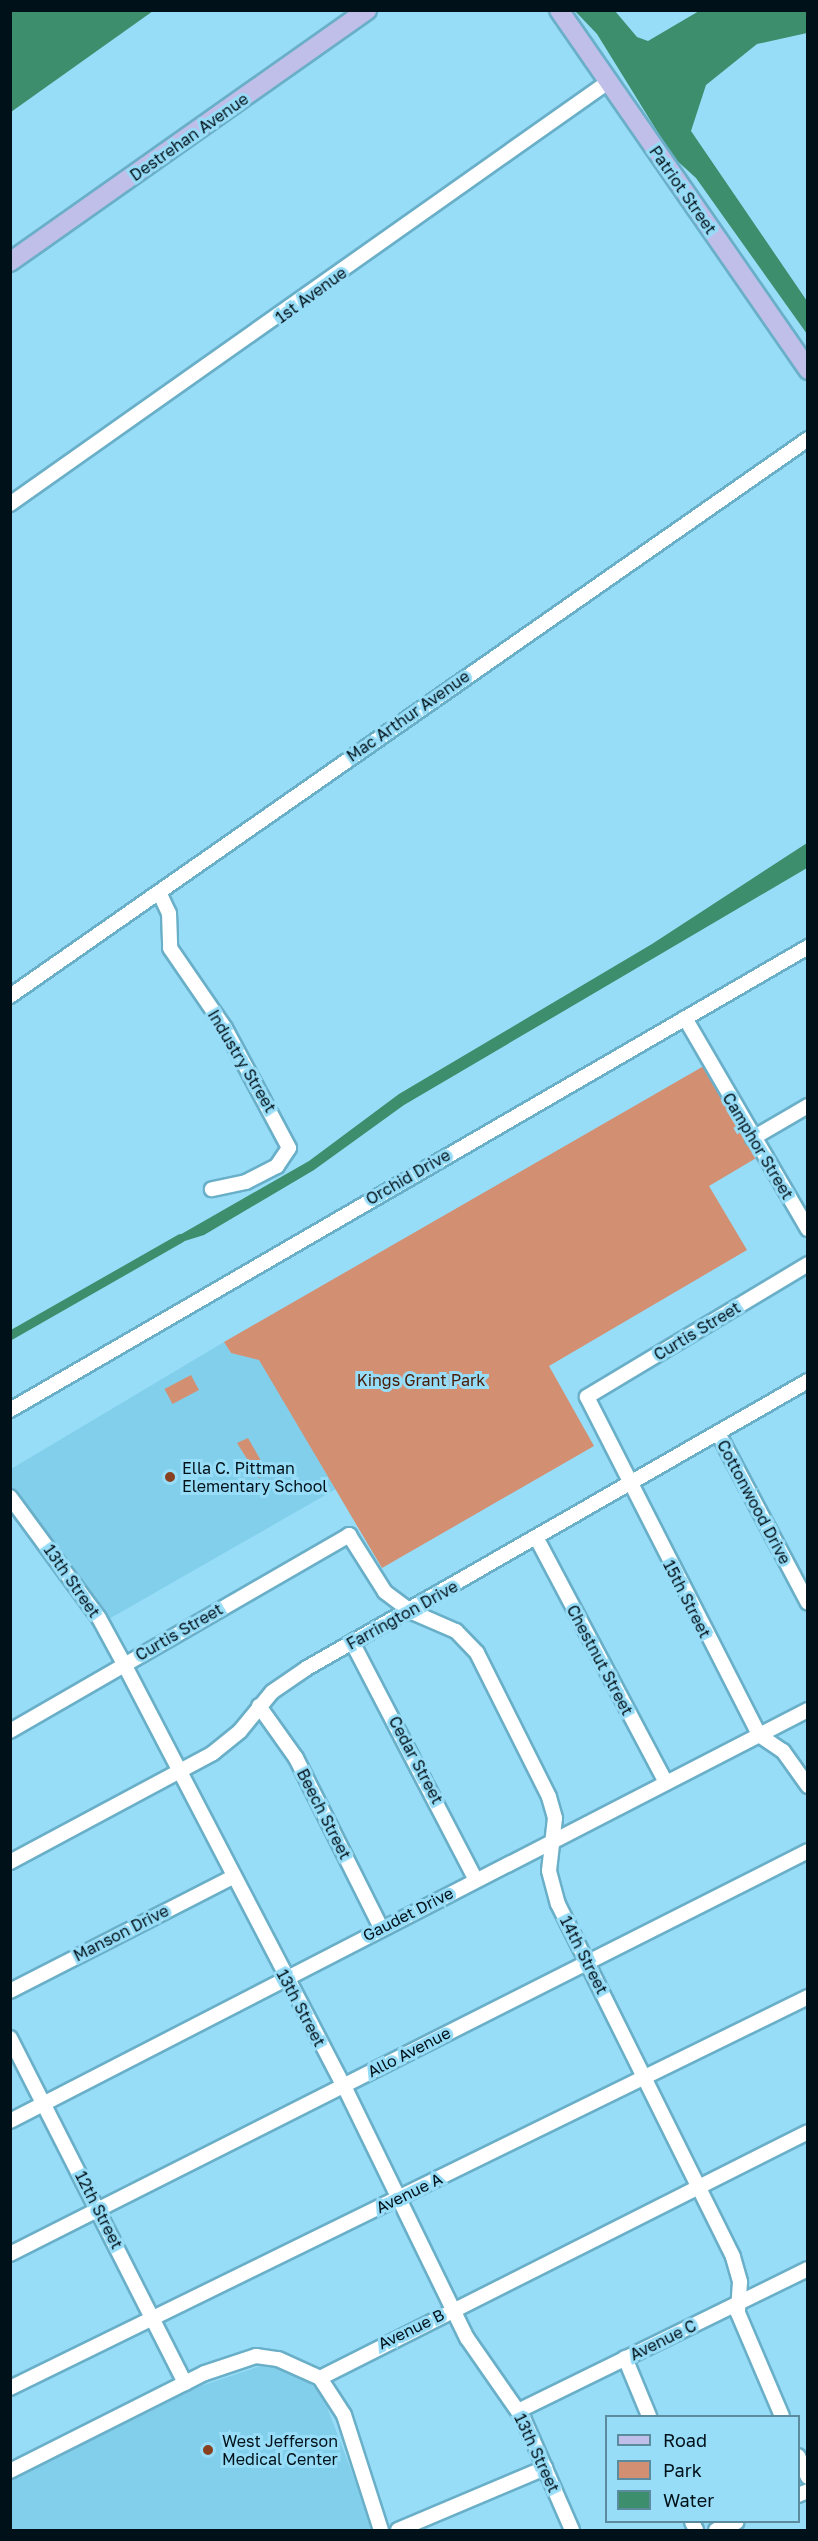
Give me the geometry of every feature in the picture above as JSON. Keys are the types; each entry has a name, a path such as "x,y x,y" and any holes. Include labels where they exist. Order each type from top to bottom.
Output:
{"main road":[{"name":"Destrehan Avenue","path":"10,262 367,10"},
{"name":"Patriot Street","path":"559,10 807,370"}],"street":[{"name":"1st Avenue","path":"10,504 608,82"},
{"name":"Mac Arthur Avenue","path":"10,996 807,439"},
{"name":"Industry Street","path":"159,892 170,913 170,948 225,1028 289,1148 277,1167 246,1182 212,1189"},
{"name":"Orchid Drive","path":"10,1410 807,947"},
{"name":"Camphor Street","path":"685,1018 807,1229"},
{"path":"753,1138 807,1106"},
{"name":"Curtis Street","path":"587,1397 807,1264"},
{"name":"Farrington Drive","path":"10,1862 180,1773 240,1731 259,1706 307,1668 412,1612 628,1482 807,1382"},
{"name":"15th Street","path":"587,1397 628,1482 759,1735 783,1751 807,1786"},
{"name":"Cottonwood Drive","path":"718,1433 807,1603"},
{"name":"13th Street","path":"10,1497 99,1618 284,1978 344,2086 481,2362 518,2411 572,2530"},
{"name":"Curtis Street","path":"10,1731 349,1535"},
{"name":"14th Street","path":"349,1535 385,1592 412,1612 456,1631 477,1653 549,1797 555,1818 550,1844 549,1871 558,1904 733,2257 740,2282 737,2304 782,2415"},
{"name":"Chestnut Street","path":"536,1537 666,1783"},
{"name":"Cedar Street","path":"352,1642 476,1880"},
{"name":"Beech Street","path":"259,1706 296,1758 381,1928"},
{"name":"Gaudet Drive","path":"10,2121 807,1710"},
{"name":"Allo Avenue","path":"10,2254 807,1851"},
{"name":"Manson Drive","path":"10,1991 233,1877"},
{"name":"Avenue A","path":"10,2388 807,1997"},
{"name":"12th Street","path":"10,2038 100,2210 185,2383"},
{"name":"Avenue B","path":"320,2378 807,2132"},
{"name":"Avenue C","path":"518,2411 807,2269"},
{"path":"10,2471 185,2383 256,2356 278,2359 320,2378 344,2415 381,2530"},
{"path":"625,2358 649,2415"},
{"path":"800,2461 807,2477"},
{"path":"398,2530 545,2468"},
{"path":"716,2530 734,2523"}],"shaded area":[{"name":"Ella C. Pittman Elementary School","path":"224,1342 231,1353 259,1359 336,1489 109,1619 11,1486 11,1469"},
{"name":"West Jefferson Medical Center","path":"266,2364 299,2374 322,2394 374,2530 11,2530 11,2479 192,2389"}],"green space":[{"name":"Kings Grant Park","path":"709,1063 763,1154 709,1186 747,1250 549,1366 594,1446 382,1568 259,1360 231,1353 224,1342"},
{"path":"191,1375 199,1390 172,1404 165,1389"},
{"path":"248,1438 268,1473 259,1478 237,1443"}],"water":[{"path":"11,10 153,10 153,11 11,112"},
{"path":"575,11 615,11 637,37 648,41 699,11 807,11 807,33 757,44 706,85 691,131 807,301 807,334 696,178 673,157 597,34"},
{"path":"807,843 807,868 404,1105 314,1170 204,1235 172,1245 171,1240 309,1161 399,1094 652,944"}],"waterway":[{"path":"10,1335 180,1238"}],"place":[{"name":"Ella C. Pittman Elementary School","path":"170,1477"},
{"name":"West Jefferson Medical Center","path":"208,2450"}]}
